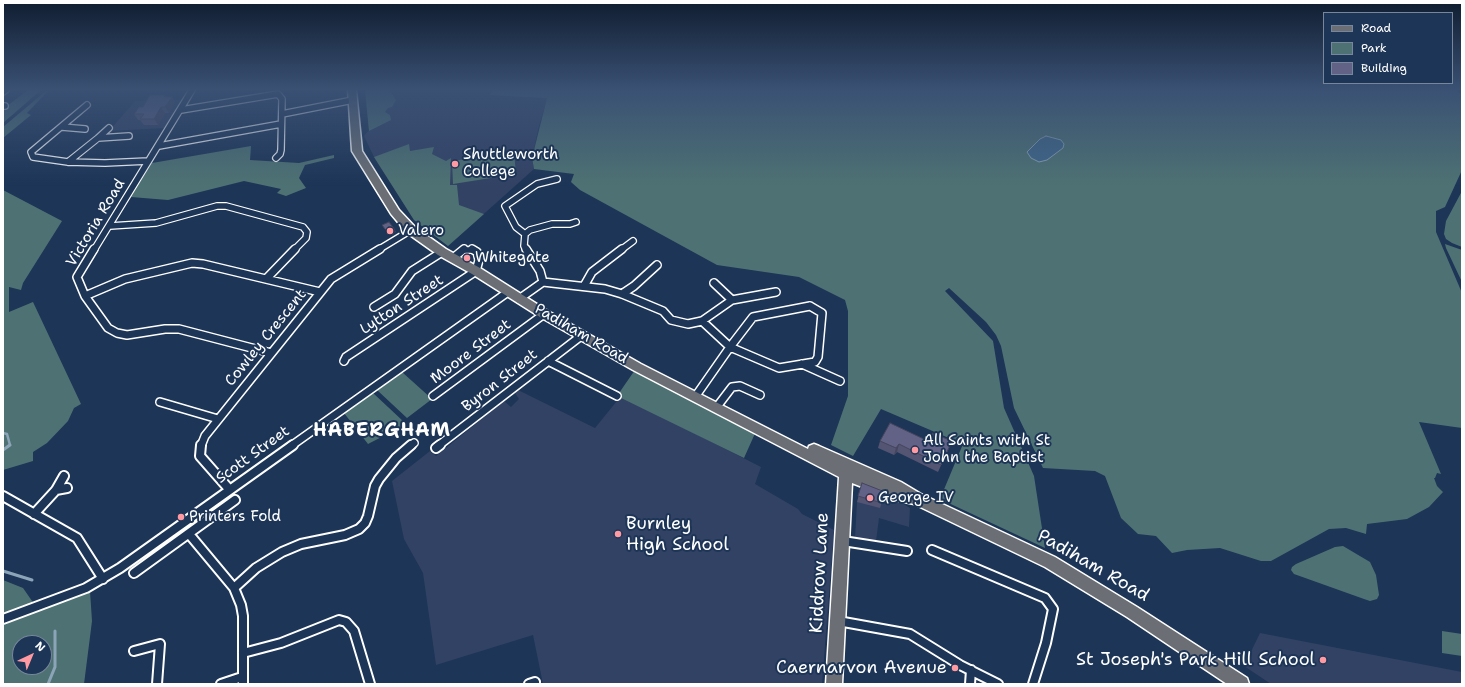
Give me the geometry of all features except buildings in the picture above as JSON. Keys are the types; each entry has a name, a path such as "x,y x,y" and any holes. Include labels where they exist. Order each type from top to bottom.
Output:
{"main road":[{"name":"Padiham Road","path":"354,122 355,138 358,151 395,212 411,230 442,252 476,271 581,336 757,429 846,469 895,494 916,498 1050,562 1132,612 1240,684"},
{"name":"Kiddrow Lane","path":"834,684 846,469"}],"street":[{"path":"68,122 31,152 33,157 68,162 105,163 148,161"},
{"name":"Victoria Road","path":"174,122 148,161 78,277 85,296 108,328 117,333 127,335 165,329 179,329 271,353"},
{"path":"159,146 281,124 281,150 280,154 276,158"},
{"path":"62,127 85,129"},
{"path":"68,162 109,128"},
{"path":"98,138 129,136"},
{"path":"525,234 516,227 505,206 537,184 557,179"},
{"path":"110,226 156,223 217,206 226,206 303,227 307,232 306,238 266,279"},
{"path":"543,282 540,271 524,246 525,234 530,230 552,224 570,224 576,222"},
{"name":"Cowley Crescent","path":"229,490 200,456 201,446 205,436 331,279 411,230"},
{"path":"584,286 592,272 634,241"},
{"path":"453,258 464,249 472,249 478,252 479,260 476,271"},
{"path":"374,306 395,294 412,271 442,252"},
{"path":"85,296 125,279 192,263 203,264 320,292"},
{"path":"622,294 634,286 657,265"},
{"name":"Lytton Street","path":"344,361 346,357 476,271"},
{"path":"519,299 543,282 605,289 622,294 663,311 670,320 688,324 702,321 732,300 776,292"},
{"path":"714,283 732,300"},
{"name":"Scott Street","path":"3,619 74,592 103,579 508,292"},
{"path":"695,397 730,347 752,318 810,306 818,309 822,314 818,357 815,362 779,368 730,347 702,321"},
{"name":"Moore Street","path":"433,396 544,314"},
{"name":"Byron Street","path":"436,448 581,336"},
{"path":"548,361 617,396"},
{"path":"802,364 840,381"},
{"path":"716,408 732,387 740,386 760,395"},
{"path":"160,402 218,419"},
{"path":"234,588 256,568 282,552 301,544 344,536 359,529 365,523 368,516 375,486 379,479 396,458 414,443"},
{"path":"34,514 56,490 64,476"},
{"path":"56,490 67,488"},
{"path":"3,496 77,538 103,579"},
{"path":"134,573 235,500"},
{"path":"189,534 234,588 241,605 243,616 243,680 221,684"},
{"path":"843,541 907,551"},
{"path":"932,550 1045,598 1053,609 1046,643 1033,684"},
{"path":"838,621 910,634 998,684"},
{"path":"243,653 281,643 335,622 346,622 354,631 358,641 370,684"},
{"path":"134,651 160,644 157,684"},
{"path":"970,684 971,670"}],"shaded area":[{"path":"117,122 170,122 166,128 109,131"},
{"name":"Shuttleworth College","path":"368,122 540,122 532,158 534,169 448,246 414,220 374,157 364,136 369,130"},
{"path":"1046,136 1061,140 1064,144 1063,148 1047,160 1039,162 1031,158 1027,152 1040,139"},
{"name":"Burnley High School","path":"518,390 595,428 621,396 761,467 755,484 798,509 802,514 834,530 822,684 543,684 533,635 436,665 423,573 404,539 392,481 430,451 436,456 504,401 511,407 519,399 515,393"},
{"path":"861,487 889,495 910,508 909,527 879,518 876,541 855,538 857,502"},
{"name":"St Joseph's Park Hill School","path":"1260,633 1462,672 1462,684 1271,684 1244,666"}],"green space":[{"path":"9,122 22,122 3,138 3,127"},
{"path":"368,122 387,122 369,131"},
{"path":"541,122 1462,122 1462,170 1445,207 1436,211 1436,232 1462,293 1462,428 1419,422 1441,474 1437,473 1434,478 1437,486 1443,492 1429,507 1407,519 1367,524 1366,534 1346,528 1329,529 1271,561 1261,561 1220,548 1187,550 1172,553 1156,536 1138,534 1121,518 1105,476 1095,471 1043,468 1014,408 1001,346 996,335 986,322 949,288 945,291 993,341 1004,408 1034,476 1045,548 940,499 963,444 881,409 853,456 831,445 848,396 848,311 845,300 799,277 717,265 580,190 571,182 574,174 534,169 532,158"},
{"path":"409,144 410,151 434,147 432,154 446,161 451,158 450,185 457,185 459,205 484,214 448,246 414,220 374,157"},
{"path":"251,146 250,160 299,163 334,155 334,158 305,165 299,178 306,188 286,196 277,193 281,189 244,181 168,200 131,197 152,163"},
{"path":"514,152 516,174 453,184 452,161"},
{"path":"3,190 62,221 23,283 21,290 9,287 9,312 33,302 81,404 74,408 68,421 47,443 33,452 33,461 3,470"},
{"path":"1462,191 1462,247 1446,239 1444,234 1446,221"},
{"path":"1445,244 1462,250 1462,282 1446,248"},
{"path":"637,367 757,429 744,458 617,396"},
{"path":"402,372 432,399 407,418 377,390"},
{"path":"373,393 404,422 401,427 368,444 344,413"},
{"path":"1343,546 1370,562 1376,575 1379,595 1377,599 1370,601 1364,599 1294,574 1291,570 1296,564 1335,547"},
{"path":"3,580 23,588 39,611 90,591 92,621 84,684 3,684"},
{"path":"1442,631 1462,634 1462,656 1442,653"}],"waterway":[{"path":"3,433 7,434 10,445"},
{"path":"3,450 10,445"},
{"path":"3,571 32,580"},
{"path":"48,684 55,667 55,631"}],"place":[{"name":"Shuttleworth College","path":"455,164"},
{"name":"Valero","path":"390,231"},
{"name":"Whitegate","path":"467,258"},
{"name":"All Saints with St John the Baptist","path":"915,450"},
{"name":"George IV","path":"870,498"},
{"name":"Printers Fold","path":"181,517"},
{"name":"Burnley High School","path":"618,534"},
{"name":"St Joseph's Park Hill School","path":"1323,660"},
{"name":"Caernarvon Avenue","path":"955,668"}],"district":[{"name":"HABERGHAM","path":"382,431"}]}
